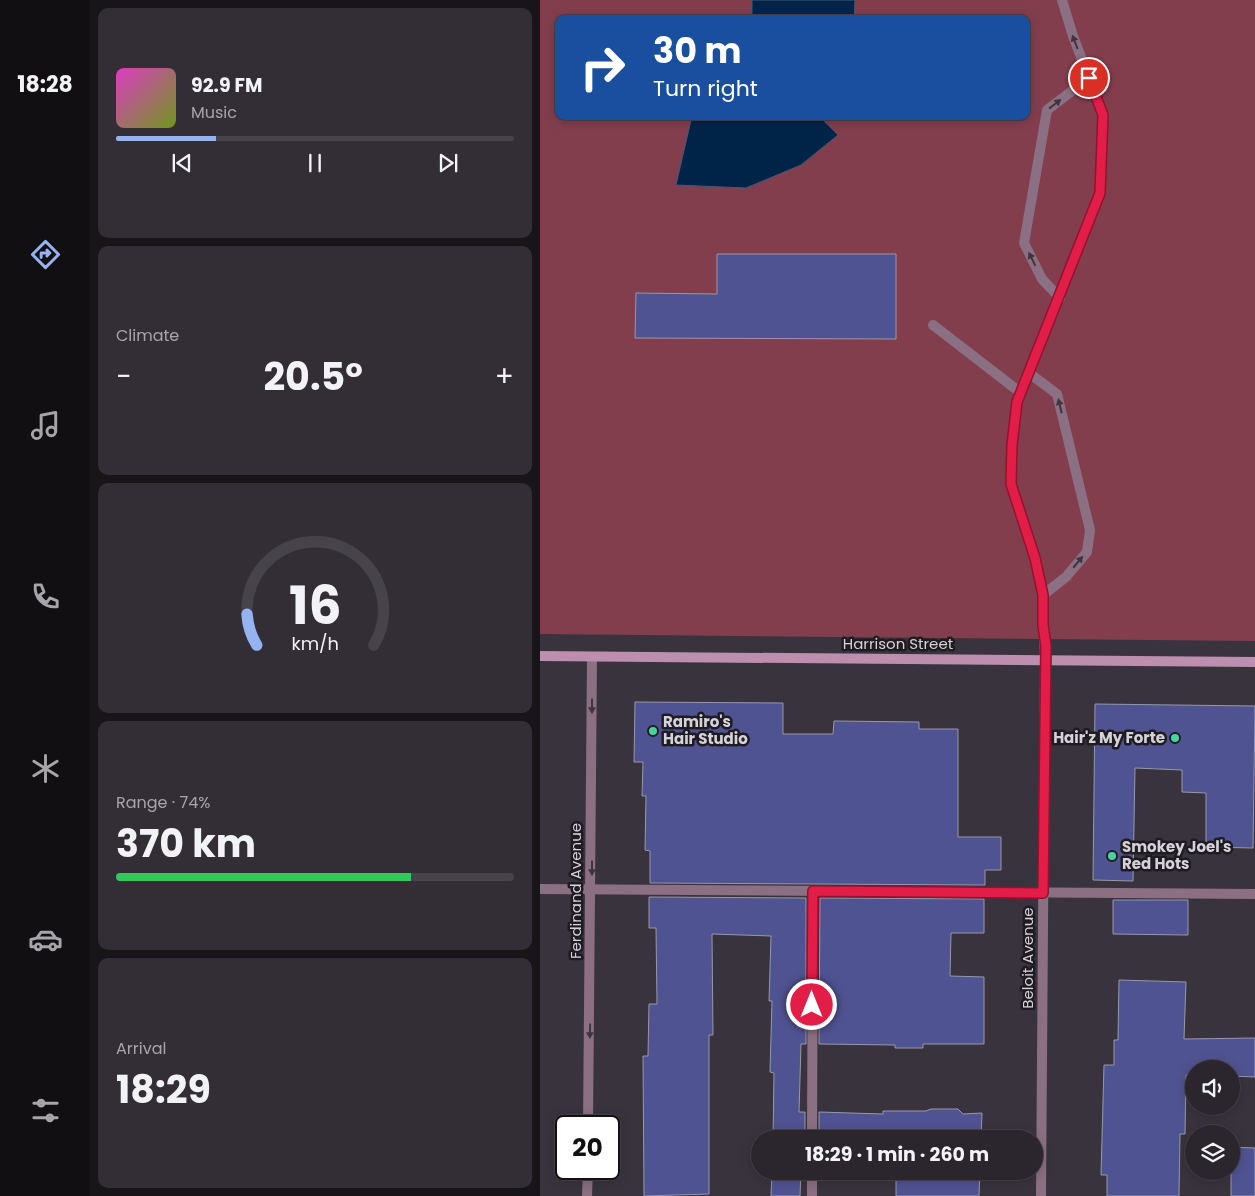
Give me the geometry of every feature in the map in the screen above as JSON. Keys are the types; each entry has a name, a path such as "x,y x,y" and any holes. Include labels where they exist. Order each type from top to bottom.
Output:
{"street":[{"name":"Beloit Avenue","path":"1041,1196 1045,660 1043,595 1035,558 1011,484 1012,445 1017,402 1060,298 1100,193 1103,115 1062,0"},
{"path":"1060,298 1042,279 1024,243 1047,110 1089,78"},
{"path":"933,326 1021,393"},
{"path":"1029,372 1057,394 1090,530 1087,552 1066,577 1043,595"},
{"name":"Harrison Street","path":"540,656 1255,662"},
{"name":"Ferdinand Avenue","path":"588,1115 592,890 592,657"},
{"path":"540,889 1255,894"},
{"path":"812,1130 813,891"},
{"path":"587,1196 588,1180"},
{"path":"812,1180 812,1196"}],"shaded area":[{"path":"540,0 1255,0 1255,641 540,634"}],"water":[{"path":"752,0 855,0 854,15 752,15"},
{"path":"691,120 823,120 838,135 801,165 746,188 676,185"}],"building":[{"path":"717,254 896,254 896,339 635,338 636,293 717,294"},
{"path":"635,702 783,703 783,734 833,734 834,721 919,722 919,729 958,729 958,837 1001,837 1001,870 985,870 985,885 650,883 650,851 645,850 646,796 642,796 643,762 634,762"},
{"path":"1095,704 1255,706 1253,848 1206,847 1206,793 1182,792 1182,770 1135,768 1133,881 1093,880"},
{"path":"649,897 806,898 806,1044 801,1044 799,1112 805,1112 805,1130 773,1130 774,1073 770,1072 772,1001 769,1001 771,936 712,934 713,1035 709,1035 709,1194 644,1196 643,1056 648,1056 649,1004 657,1004 656,928 649,928"},
{"path":"820,898 984,899 984,933 951,933 950,976 984,977 984,1044 923,1044 923,1048 895,1048 895,1045 819,1044"},
{"path":"1113,900 1188,900 1188,935 1113,934"},
{"path":"1119,980 1186,982 1184,1039 1255,1038 1255,1077 1240,1076 1240,1060 1185,1060 1185,1134 1180,1134 1179,1196 1107,1196 1107,1175 1101,1175 1104,1065 1114,1065 1114,1040 1118,1040"},
{"path":"931,1109 958,1109 963,1114 982,1113 981,1130 819,1130 819,1112 883,1114 883,1111 926,1111"},
{"path":"1240,1147 1255,1148 1255,1196 1231,1196 1231,1180 1240,1180"},
{"path":"772,1180 801,1180 800,1196 771,1196"},
{"path":"896,1180 980,1180 979,1196 896,1196"}],"place":[{"name":"Ramiro's Hair Studio","path":"653,731"},
{"name":"Hair'z My Forte","path":"1175,738"},
{"name":"Smokey Joel's Red Hots","path":"1112,856"}],"route":[{"path":"812,1005 813,891 1043,893 1046,646 1043,625 1043,595 1035,558 1011,484 1012,445 1017,402 1054,314 1100,193 1103,115 1089,78"}]}
